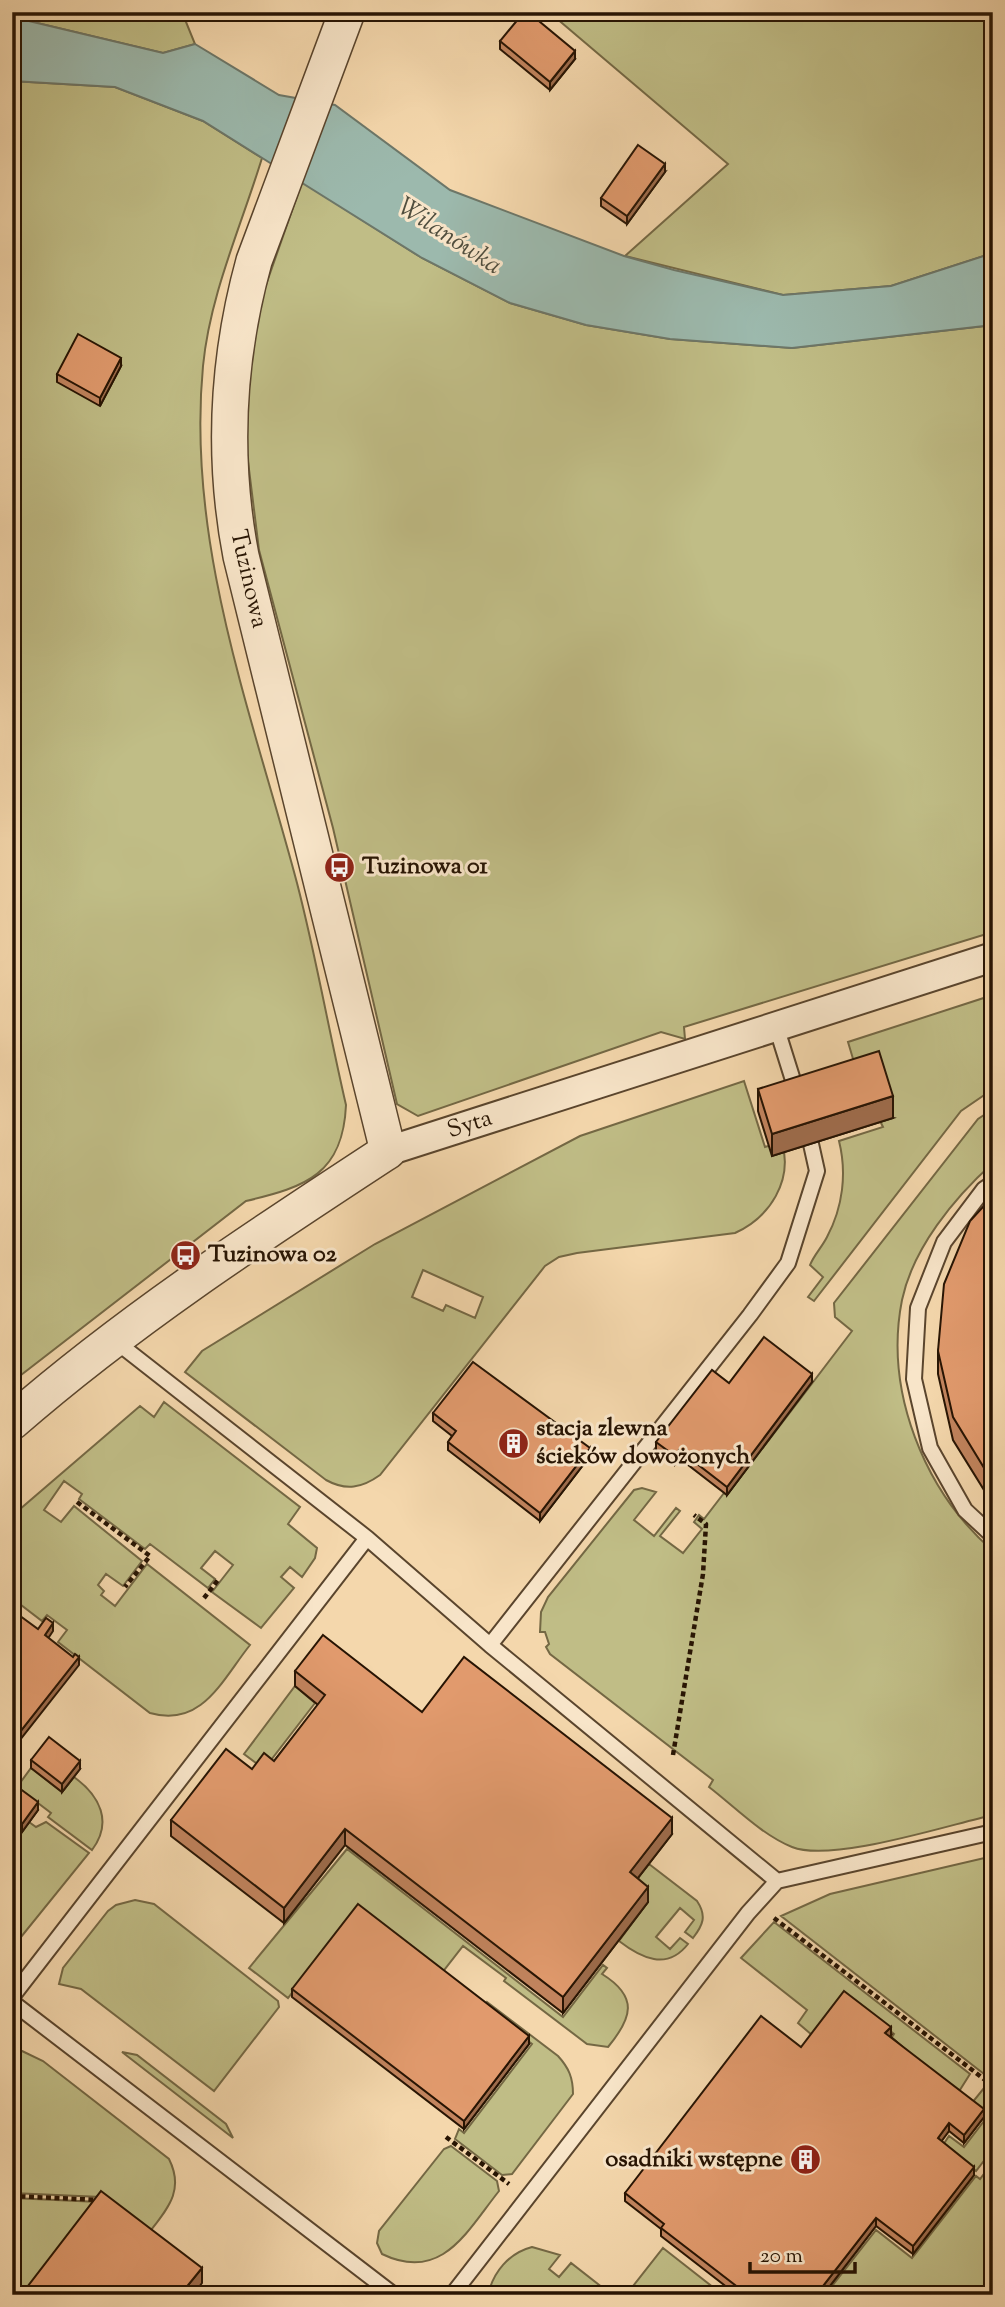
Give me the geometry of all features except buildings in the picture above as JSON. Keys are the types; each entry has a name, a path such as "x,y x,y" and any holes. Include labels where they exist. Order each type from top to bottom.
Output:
{"street":[{"name":"Tuzinowa","path":"347,12 254,261 236,337 229,419 231,493 241,556 388,1151"},
{"name":"Syta","path":"12,1422 112,1338 235,1251 388,1151 993,957"}],"lane":[{"path":"776,1026 799,1098"},
{"path":"490,1645 742,1326 788,1263 817,1171 811,1144"},
{"path":"993,1183 984,1189 944,1242 919,1308 914,1379 930,1448 965,1510 993,1536"},
{"path":"112,1338 367,1538 490,1645 777,1881"},
{"path":"367,1538 12,2000 394,2295"},
{"path":"452,2295 748,1913 777,1881 993,1832"}],"path":[{"path":"76,1502 150,1556 125,1587"},
{"path":"673,1755 703,1574 706,1524 694,1515"},
{"path":"204,1598 218,1580"},
{"path":"773,1917 993,2086"},
{"path":"446,2137 509,2184"},
{"path":"12,2196 100,2200 110,2208"}],"shaded area":[{"path":"12,12 182,12 195,44 163,53 12,17"},
{"path":"549,12 993,12 993,253 891,286 783,295 625,256 728,164"},
{"path":"12,81 115,87 203,121 262,158 219,287 207,339 200,432 204,498 213,563 227,628 297,883 346,1105 338,1147 329,1162 317,1174 287,1190 246,1201 12,1382"},
{"path":"302,182 422,258 510,303 586,325 670,339 792,348 993,325 993,932 684,1027 685,1039 661,1032 418,1116 397,1104 333,828 259,550 244,429 254,319"},
{"path":"993,995 993,1089 961,1111 814,1301 808,1297 823,1277 810,1265 832,1226 842,1190 843,1165 839,1141 883,1127 859,1079 848,1042"},
{"path":"744,1081 765,1147 782,1142 784,1170 776,1196 768,1207 759,1218 735,1233 577,1253 559,1257 545,1266 380,1475 367,1483 347,1487 326,1480 185,1372 202,1351 375,1244 580,1136","holes":["423,1270 483,1297 475,1318 446,1305 443,1311 412,1297"]},
{"path":"993,1109 993,1163 950,1208 925,1243 907,1281 898,1334 899,1369 905,1404 929,1469 947,1499 993,1551 993,1815 861,1847 810,1851 792,1847 749,1820 709,1787 713,1780 550,1654 546,1647 549,1644 545,1632 540,1632 541,1612 548,1597 634,1490 642,1488 656,1492 634,1520 654,1536 676,1508 680,1511 660,1536 683,1553 702,1529 694,1522 699,1515 704,1519 724,1493 727,1495 852,1331 835,1317 834,1303 978,1119"},
{"path":"164,1402 300,1507 288,1524 317,1548 315,1558 302,1577 290,1567 281,1577 294,1588 261,1628 212,1592 233,1565 215,1551 201,1568 215,1579 208,1588 150,1544 145,1549 79,1499 82,1494 64,1481 44,1510 61,1522 74,1506 142,1561 123,1586 106,1574 98,1585 104,1591 101,1595 115,1606 147,1564 250,1645 209,1698 184,1714 168,1716 150,1713 58,1642 67,1630 47,1615 42,1621 12,1598 12,1516 140,1406 154,1417"},
{"path":"295,1686 315,1703 264,1769 244,1754"},
{"path":"31,1768 62,1792 74,1777 91,1792 101,1810 102,1820 102,1829 92,1850 48,1817 51,1813 17,1787"},
{"path":"29,1822 36,1827 46,1822 89,1853 17,1942 12,1920 12,1838"},
{"path":"347,1849 563,2017 603,1965 607,1968 602,1974 622,1991 628,2008 616,2036 608,2047 587,2044 463,1946 441,1974 357,1909 288,1998 249,1968"},
{"path":"993,1856 993,2081 781,1916 830,1894"},
{"path":"649,1864 697,1901 703,1916 693,1938 685,1932 694,1920 680,1908 656,1937 670,1949 680,1938 688,1944 680,1952 663,1959 645,1957 619,1941 648,1902 630,1888"},
{"path":"135,1900 154,1904 278,2001 279,2007 214,2091 81,1989 59,1984 63,1968 108,1911 116,1905"},
{"path":"774,1922 970,2074 958,2093 890,2040 894,2034 844,1994 812,2035 798,2023 807,2010 741,1958"},
{"path":"487,2002 558,2056 568,2069 572,2083 573,2094 512,2174 502,2175 455,2139 459,2129 464,2133 532,2044 484,2007"},
{"path":"22,2051 43,2061 169,2159 175,2181 172,2199 148,2234 101,2197 12,2193 12,2053"},
{"path":"122,2052 137,2055 226,2124 233,2138"},
{"path":"984,2088 993,2092 993,2149 976,2171 943,2145 949,2136 964,2147 987,2117 971,2104"},
{"path":"451,2146 497,2181 499,2191 464,2236 437,2257 421,2262 403,2261 382,2254 377,2243 379,2231 444,2149"},
{"path":"993,2162 993,2295 825,2295 876,2230 912,2258 976,2176 980,2179"},
{"path":"12,2198 99,2202 33,2295 12,2295"},
{"path":"532,2247 560,2255 549,2269 559,2277 571,2263 612,2295 488,2295 503,2265 516,2254"},
{"path":"663,2248 723,2295 626,2295"}],"water":[{"name":"Wilanówka","path":"12,17 163,53 195,44 279,95 335,105 450,190 624,256 674,270 783,295 891,286 993,253 993,325 792,348 670,339 586,325 510,303 422,258 203,121 115,87 12,81"}],"place":[{"name":"Tuzinowa 01","path":"339,867"},
{"name":"Tuzinowa 02","path":"185,1255"},
{"name":"stacja zlewna ścieków dowożonych","path":"513,1443"},
{"name":"osadniki wstępne","path":"806,2160"}]}
